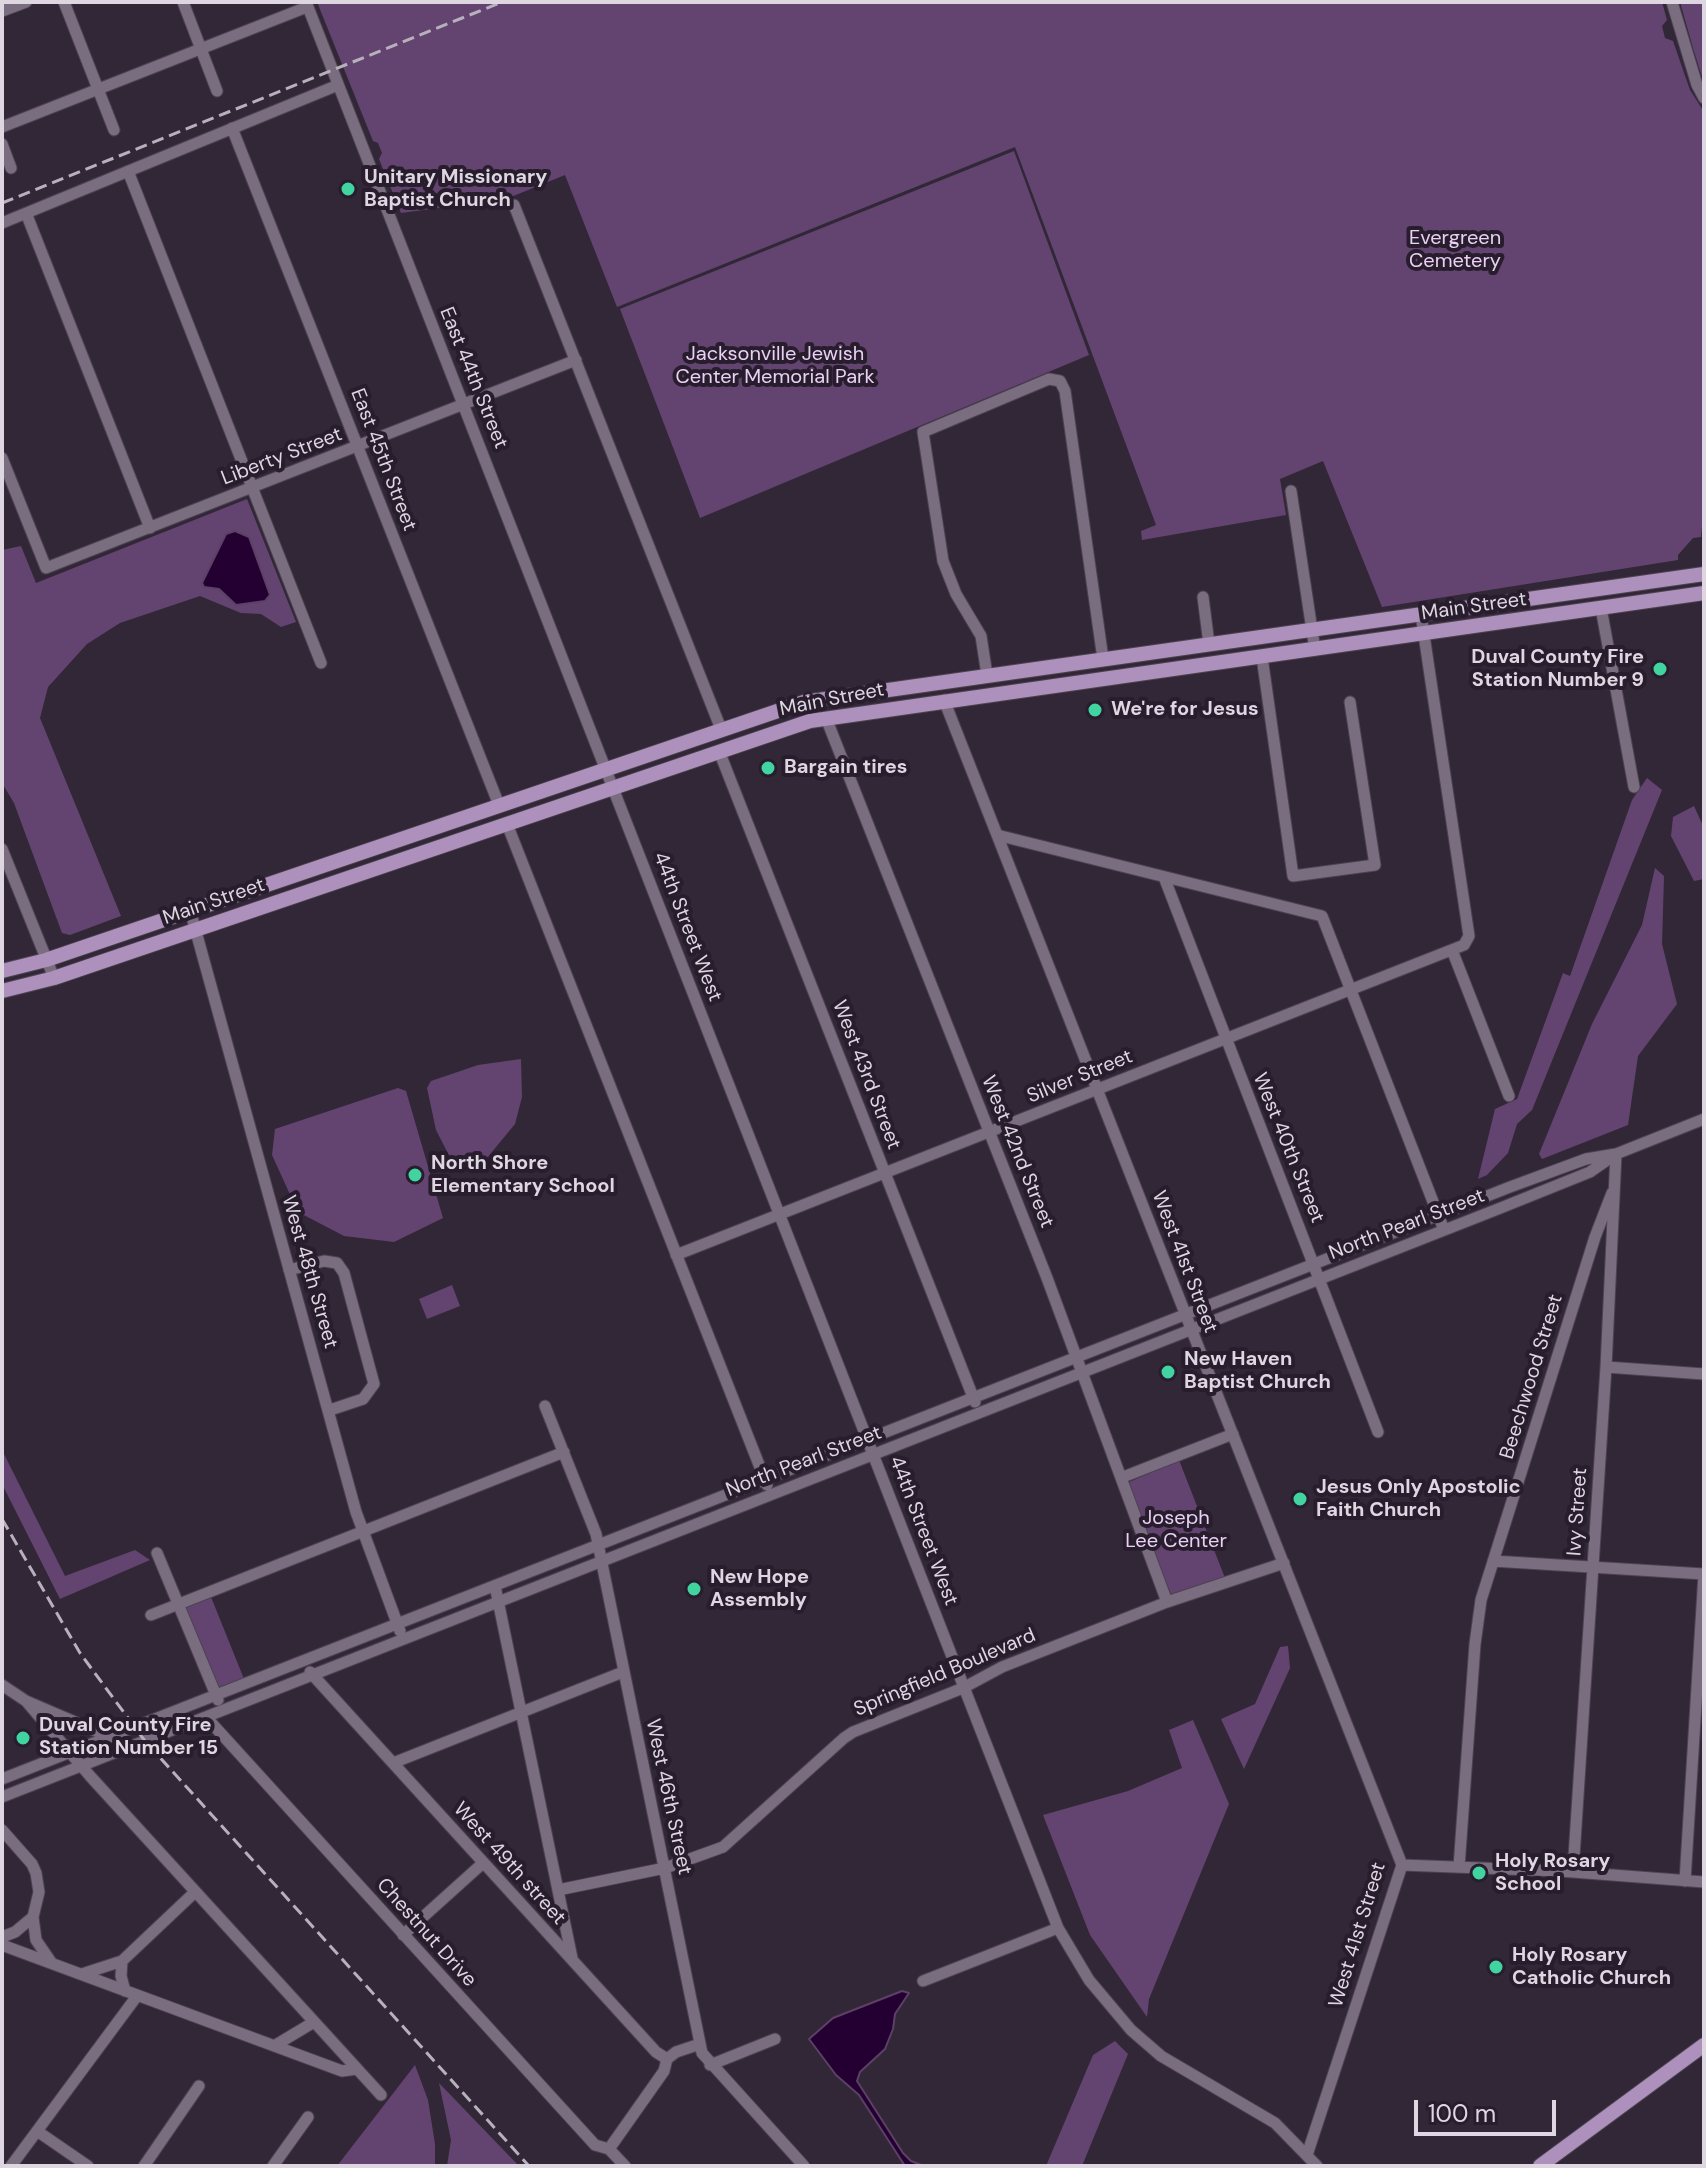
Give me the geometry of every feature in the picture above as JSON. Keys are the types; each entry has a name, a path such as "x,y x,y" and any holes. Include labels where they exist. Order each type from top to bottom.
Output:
{"main road":[{"name":"Main Street","path":"2,971 46,960 782,708 819,698 1704,574"},
{"name":"Main Street","path":"2,991 54,978 788,727 826,718 1704,593"},
{"path":"944,700 956,690 1025,679 1076,663"},
{"path":"1540,2166 1704,2045"}],"street":[{"path":"2,11 26,2"},
{"path":"64,2 114,130"},
{"path":"183,2 217,91"},
{"path":"1672,2 1697,85 1704,98"},
{"path":"2,127 306,4"},
{"name":"East 44th Street","path":"306,4 607,768"},
{"path":"2,223 338,85"},
{"name":"East 45th Street","path":"232,128 499,805"},
{"path":"2,144 11,168"},
{"path":"128,171 321,663"},
{"path":"514,205 721,729"},
{"path":"26,213 150,528"},
{"name":"Liberty Street","path":"2,458 46,568 576,360"},
{"path":"987,675 981,636 956,594 943,561 923,432 1049,379 1060,381 1065,391 1103,659"},
{"path":"1291,491 1315,650"},
{"path":"1203,597 1209,644"},
{"path":"1601,608 1634,787"},
{"path":"1421,615 1469,936 1464,945 1452,950 1509,1096"},
{"path":"1262,657 1293,876 1375,865 1350,702"},
{"name":"West 41st Street","path":"944,700 1402,1865 1307,2155"},
{"name":"West 42nd Street","path":"826,718 1077,1356 1167,1602"},
{"name":"West 43rd Street","path":"719,751 980,1413"},
{"name":"44th Street West","path":"607,768 1058,1928 1089,1980 1131,2030 1179,2068 1275,2123 1317,2166"},
{"path":"507,824 771,1495"},
{"path":"997,835 1322,916 1444,1230"},
{"path":"2,849 54,978"},
{"name":"West 40th Street","path":"1164,877 1378,1432"},
{"name":"West 48th Street","path":"190,910 362,1533 403,1639"},
{"name":"Silver Street","path":"676,1255 1452,950"},
{"name":"North Pearl Street","path":"2,1779 1438,1215 1586,1159 1616,1154 1704,1119"},
{"name":"North Pearl Street","path":"2,1797 1590,1172 1616,1154"},
{"name":"Ivy Street","path":"1573,1872 1606,1367 1616,1154"},
{"name":"Beechwood Street","path":"1459,1867 1476,1630 1481,1600 1595,1237 1615,1185"},
{"path":"289,1270 324,1261 337,1263 344,1273 374,1384 363,1399 330,1410"},
{"path":"1606,1367 1704,1374"},
{"name":"West 46th Street","path":"545,1406 596,1534 702,2053 804,2166"},
{"path":"1123,1477 1233,1434"},
{"path":"151,1615 564,1452"},
{"path":"157,1553 222,1710"},
{"path":"1493,1561 1704,1574 1685,1881"},
{"name":"Springfield Boulevard","path":"558,1890 665,1868 723,1847 844,1738 963,1688 1002,1667 1167,1602 1284,1563"},
{"path":"495,1586 572,1961"},
{"name":"West 49th street","path":"303,1662 572,1961 656,2052 667,2059"},
{"path":"393,1763 623,1672"},
{"path":"2,1685 26,1701 110,1737"},
{"path":"26,1701 381,2095"},
{"name":"Chestnut Drive","path":"206,1717 595,2145 609,2149 625,2166"},
{"path":"2,1830 32,1864 36,1873 39,1892 33,1917 36,1940 51,1963"},
{"path":"403,1935 483,1863"},
{"path":"1402,1865 1573,1872 1704,1882"},
{"path":"82,1974 122,1961 195,1892"},
{"path":"2,1937 15,1932 33,1917"},
{"path":"923,1981 1058,1928"},
{"path":"2,1945 342,2071 357,2069"},
{"path":"122,1961 121,1976 125,1991"},
{"path":"11,2166 137,1996"},
{"path":"274,2046 314,2022"},
{"path":"710,2065 775,2039"},
{"path":"609,2149 664,2071 667,2059 676,2052 700,2044"},
{"path":"144,2166 199,2086"},
{"path":"273,2166 308,2117"},
{"path":"37,2131 88,2166"}],"green space":[{"name":"Evergreen Cemetery","path":"317,2 1662,2 1667,20 1662,26 1665,38 1673,41 1690,90 1704,112 1704,504 1701,537 1693,538 1678,555 1678,560 1382,607 1323,461 1280,479 1286,515 1142,540 1141,531 1156,525 1015,147 617,307 565,175 506,199 401,213 379,159 382,153 378,143 373,141"},
{"path":"1680,2 1704,2 1704,83 1693,48"},
{"name":"Jacksonville Jewish Center Memorial Park","path":"1014,151 1089,355 700,518 620,309"},
{"path":"247,499 296,622 281,627 261,614 241,613 200,596 120,623 87,644 48,687 40,718 121,916 70,935 62,933 14,803 2,783 2,550 21,546 36,583"},
{"path":"1647,778 1662,790 1532,1110 1517,1124 1508,1153 1487,1175 1478,1179 1495,1109 1517,1099 1563,973 1570,976 1632,800"},
{"path":"1694,806 1704,828 1704,879 1694,881 1671,836 1673,817"},
{"path":"1655,868 1664,876 1662,944 1677,1004 1638,1056 1628,1125 1542,1159 1539,1154 1592,1024 1642,925"},
{"path":"521,1059 522,1097 515,1124 487,1158 457,1171 436,1130 427,1088 431,1081 478,1065"},
{"path":"398,1088 406,1091 443,1218 394,1242 344,1236 298,1212 272,1155 275,1129"},
{"path":"452,1285 460,1306 427,1319 419,1299"},
{"path":"2,1450 65,1576 135,1550 150,1560 60,1599 2,1484"},
{"name":"Joseph Lee Center","path":"1179,1460 1225,1578 1172,1597 1127,1483"},
{"path":"211,1597 244,1679 218,1689 184,1608"},
{"path":"1288,1646 1290,1668 1244,1769 1221,1719 1255,1704 1280,1647"},
{"path":"1193,1720 1229,1804 1149,1999 1147,2017 1090,1935 1043,1815 1128,1791 1182,1768 1169,1730"},
{"path":"1115,2041 1128,2054 1082,2166 1046,2166 1093,2055"},
{"path":"415,2065 428,2100 435,2166 337,2166"},
{"path":"439,2083 519,2166 447,2166 451,2140"}],"shaded area":[{"path":"235,531 249,537 270,595 265,601 236,605 219,589 204,587 202,583 226,534"},
{"path":"902,1991 909,1993 895,2014 885,2049 860,2072 857,2081 903,2153 911,2161 924,2166 905,2166 859,2095 836,2075 809,2039 833,2018"}],"railway":[{"path":"2,203 502,2"},
{"path":"2,1519 80,1653 145,1741 529,2166"}],"place":[{"name":"Unitary Missionary Baptist Church","path":"348,189"},
{"name":"Duval County Fire Station Number 9","path":"1660,669"},
{"name":"We're for Jesus","path":"1095,710"},
{"name":"Bargain tires","path":"768,768"},
{"name":"North Shore Elementary School","path":"415,1175"},
{"name":"New Haven Baptist Church","path":"1168,1372"},
{"name":"Jesus Only Apostolic Faith Church","path":"1300,1499"},
{"name":"New Hope Assembly","path":"694,1589"},
{"name":"Duval County Fire Station Number 15","path":"23,1738"},
{"name":"Holy Rosary School","path":"1479,1873"},
{"name":"Holy Rosary Catholic Church","path":"1496,1967"}]}
